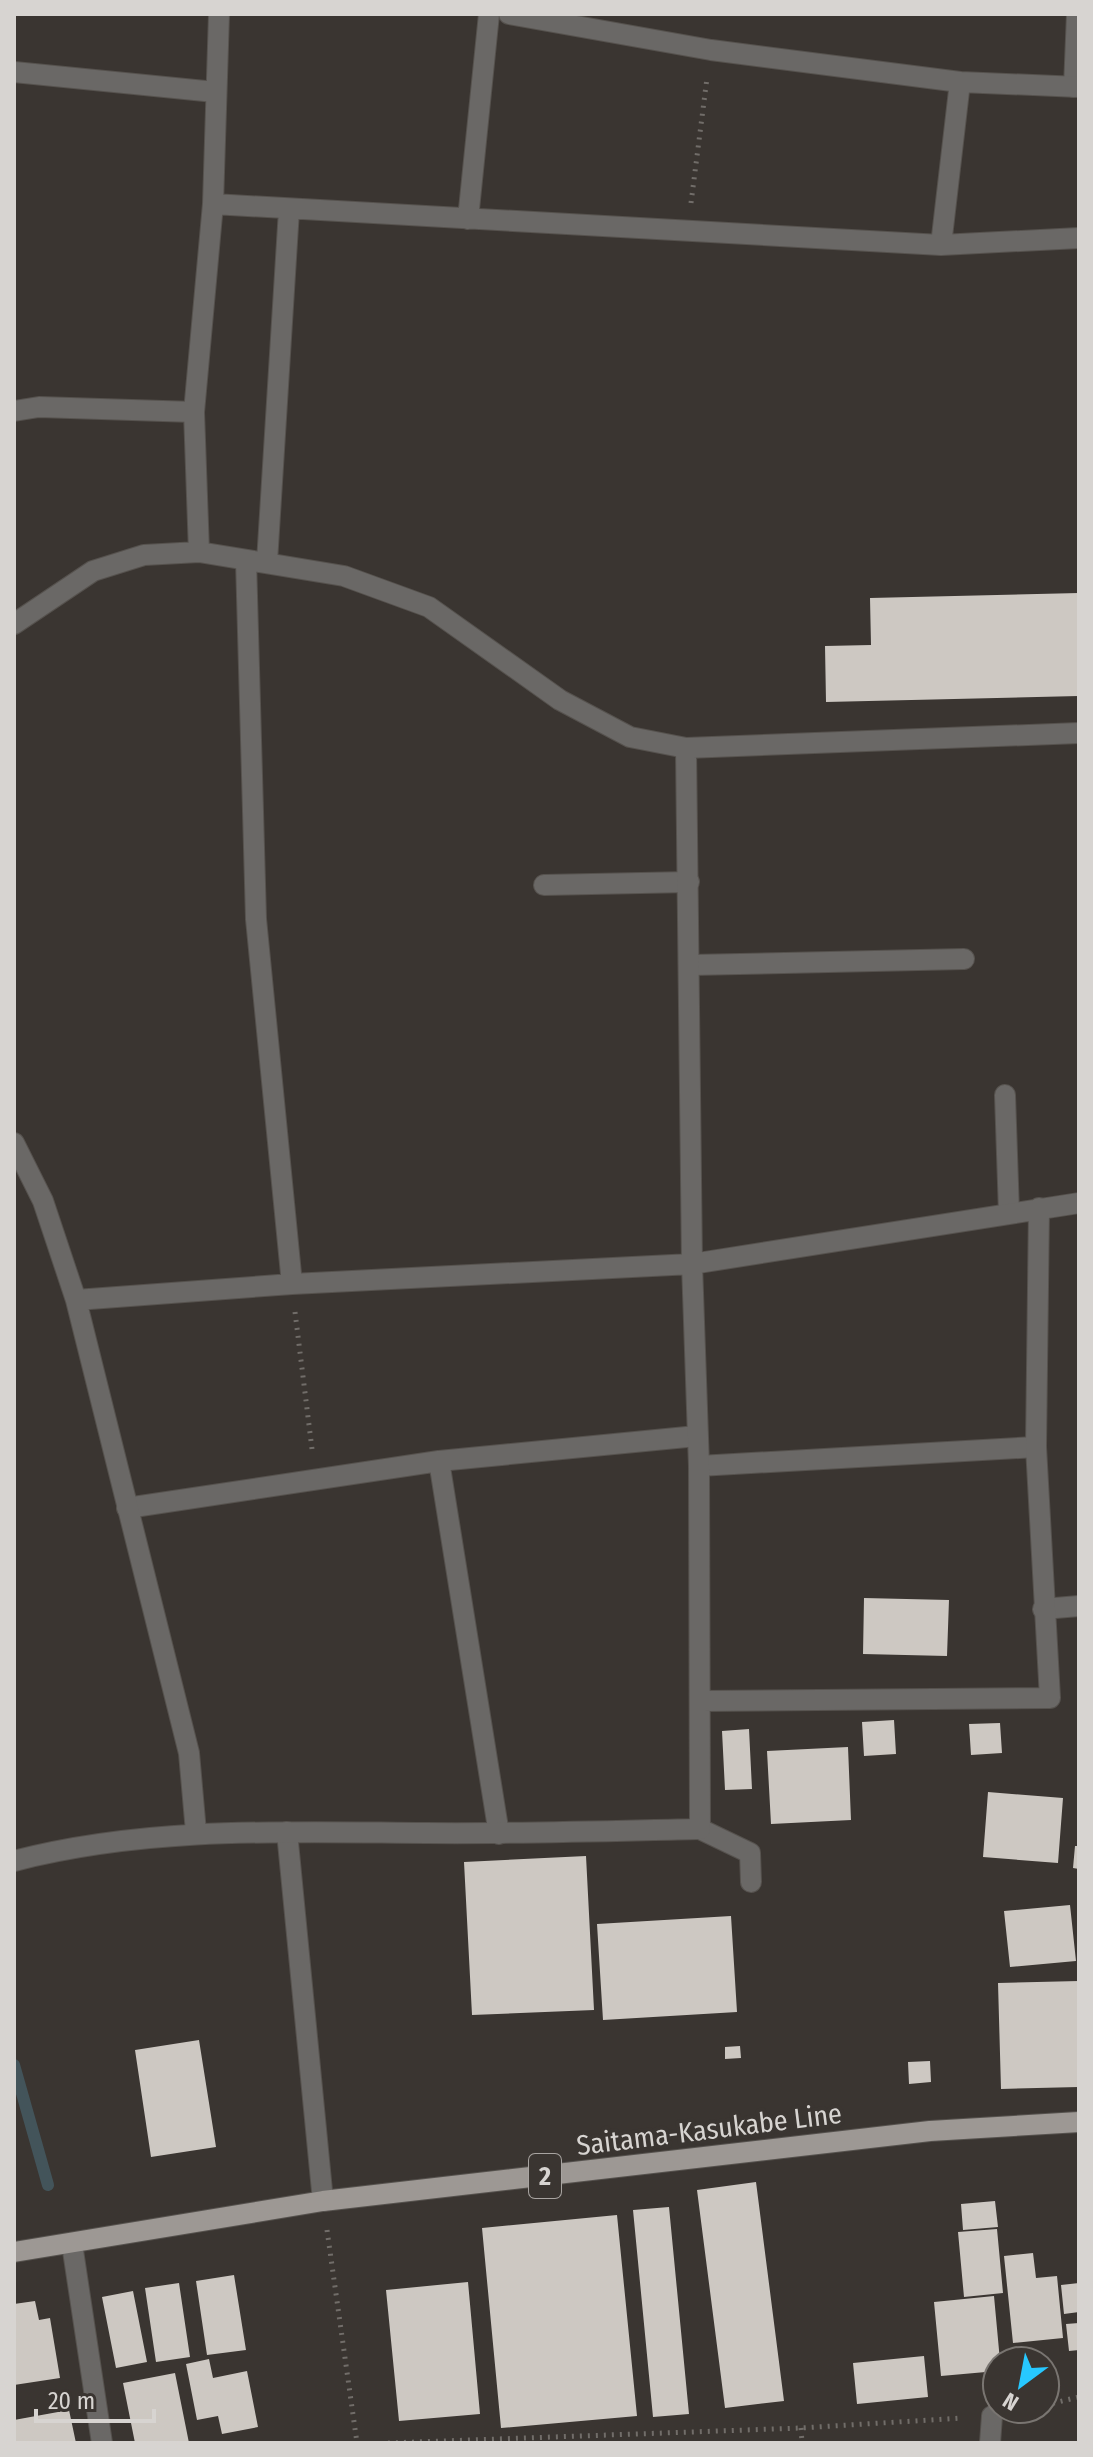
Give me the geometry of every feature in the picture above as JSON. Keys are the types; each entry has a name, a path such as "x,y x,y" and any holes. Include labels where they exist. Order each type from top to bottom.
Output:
{"main road":[{"name":"Saitama-Kasukabe Line","path":"14,2252 323,2201 930,2131 1079,2122"}],"street":[{"path":"199,552 194,412 213,204 219,14"},
{"path":"468,219 489,14"},
{"path":"509,14 711,50 960,82 1076,87 1077,14"},
{"path":"14,72 215,92"},
{"path":"941,245 960,82"},
{"path":"213,204 941,245 1079,238"},
{"path":"267,562 289,210"},
{"path":"14,411 39,407 194,412"},
{"path":"14,624 93,571 144,555 199,552 344,576 429,607 560,700 630,737 686,748 1079,733"},
{"path":"246,560 256,919 292,1284"},
{"path":"686,748 691,965 692,1264 699,1466 700,1829"},
{"path":"544,885 689,882"},
{"path":"691,965 964,959"},
{"path":"1005,1095 1009,1213"},
{"path":"14,1143 43,1201 76,1300 189,1753 196,1832"},
{"path":"76,1300 292,1284 692,1264 1079,1203"},
{"path":"700,1701 1050,1698 1036,1447 1039,1208"},
{"path":"127,1508 439,1461 697,1436"},
{"path":"699,1466 1036,1447"},
{"path":"439,1461 499,1834"},
{"path":"1043,1609 1079,1606"},
{"path":"14,1861 51,1852 196,1832 499,1834 700,1829 750,1853 751,1882"},
{"path":"287,1832 323,2201"},
{"path":"72,2244 102,2443"}],"path":[{"path":"687,232 711,50"},
{"path":"292,1284 315,1478"},
{"path":"323,2201 357,2443"},
{"path":"388,2443 801,2428 981,2417"},
{"path":"801,2428 802,2443"}],"building":[{"path":"1079,593 1079,696 826,702 825,646 871,645 870,598"},
{"path":"864,1598 949,1600 947,1656 863,1654"},
{"path":"894,1720 896,1754 864,1756 862,1722"},
{"path":"1000,1723 1002,1753 971,1755 969,1724"},
{"path":"749,1729 752,1789 725,1790 722,1731"},
{"path":"848,1747 851,1820 771,1824 767,1751"},
{"path":"988,1792 1063,1798 1058,1863 983,1857"},
{"path":"1075,1846 1079,1846 1079,1869 1073,1868"},
{"path":"586,1856 594,2010 472,2015 464,1862"},
{"path":"1070,1905 1076,1961 1010,1967 1004,1911"},
{"path":"731,1916 737,2012 603,2020 597,1924"},
{"path":"1079,1981 1079,2087 1001,2089 998,1983"},
{"path":"199,2040 216,2147 151,2157 135,2050"},
{"path":"740,2046 741,2058 725,2059 725,2047"},
{"path":"930,2061 931,2082 909,2084 908,2062"},
{"path":"756,2182 784,2401 725,2408 697,2190"},
{"path":"995,2201 998,2227 963,2230 961,2204"},
{"path":"669,2207 689,2414 653,2417 633,2210"},
{"path":"617,2215 637,2416 501,2428 482,2228"},
{"path":"997,2229 1003,2293 964,2297 958,2232"},
{"path":"1033,2253 1036,2278 1057,2276 1063,2338 1013,2343 1004,2256"},
{"path":"234,2275 246,2350 207,2355 196,2281"},
{"path":"468,2282 480,2414 399,2421 386,2290"},
{"path":"179,2283 190,2357 156,2362 145,2288"},
{"path":"1079,2283 1079,2312 1064,2314 1061,2285"},
{"path":"133,2291 147,2362 116,2368 102,2297"},
{"path":"994,2296 999,2345 981,2345 981,2372 941,2376 934,2302"},
{"path":"35,2301 39,2320 50,2318 60,2378 14,2385 14,2304"},
{"path":"1079,2323 1079,2350 1069,2351 1066,2324"},
{"path":"924,2356 928,2397 857,2404 853,2363"},
{"path":"209,2359 213,2378 247,2371 258,2427 222,2434 218,2416 197,2420 186,2364"},
{"path":"175,2373 189,2443 135,2443 123,2383"},
{"path":"69,2410 76,2443 14,2443 14,2420"}],"waterway":[{"path":"14,2065 48,2185"}]}
